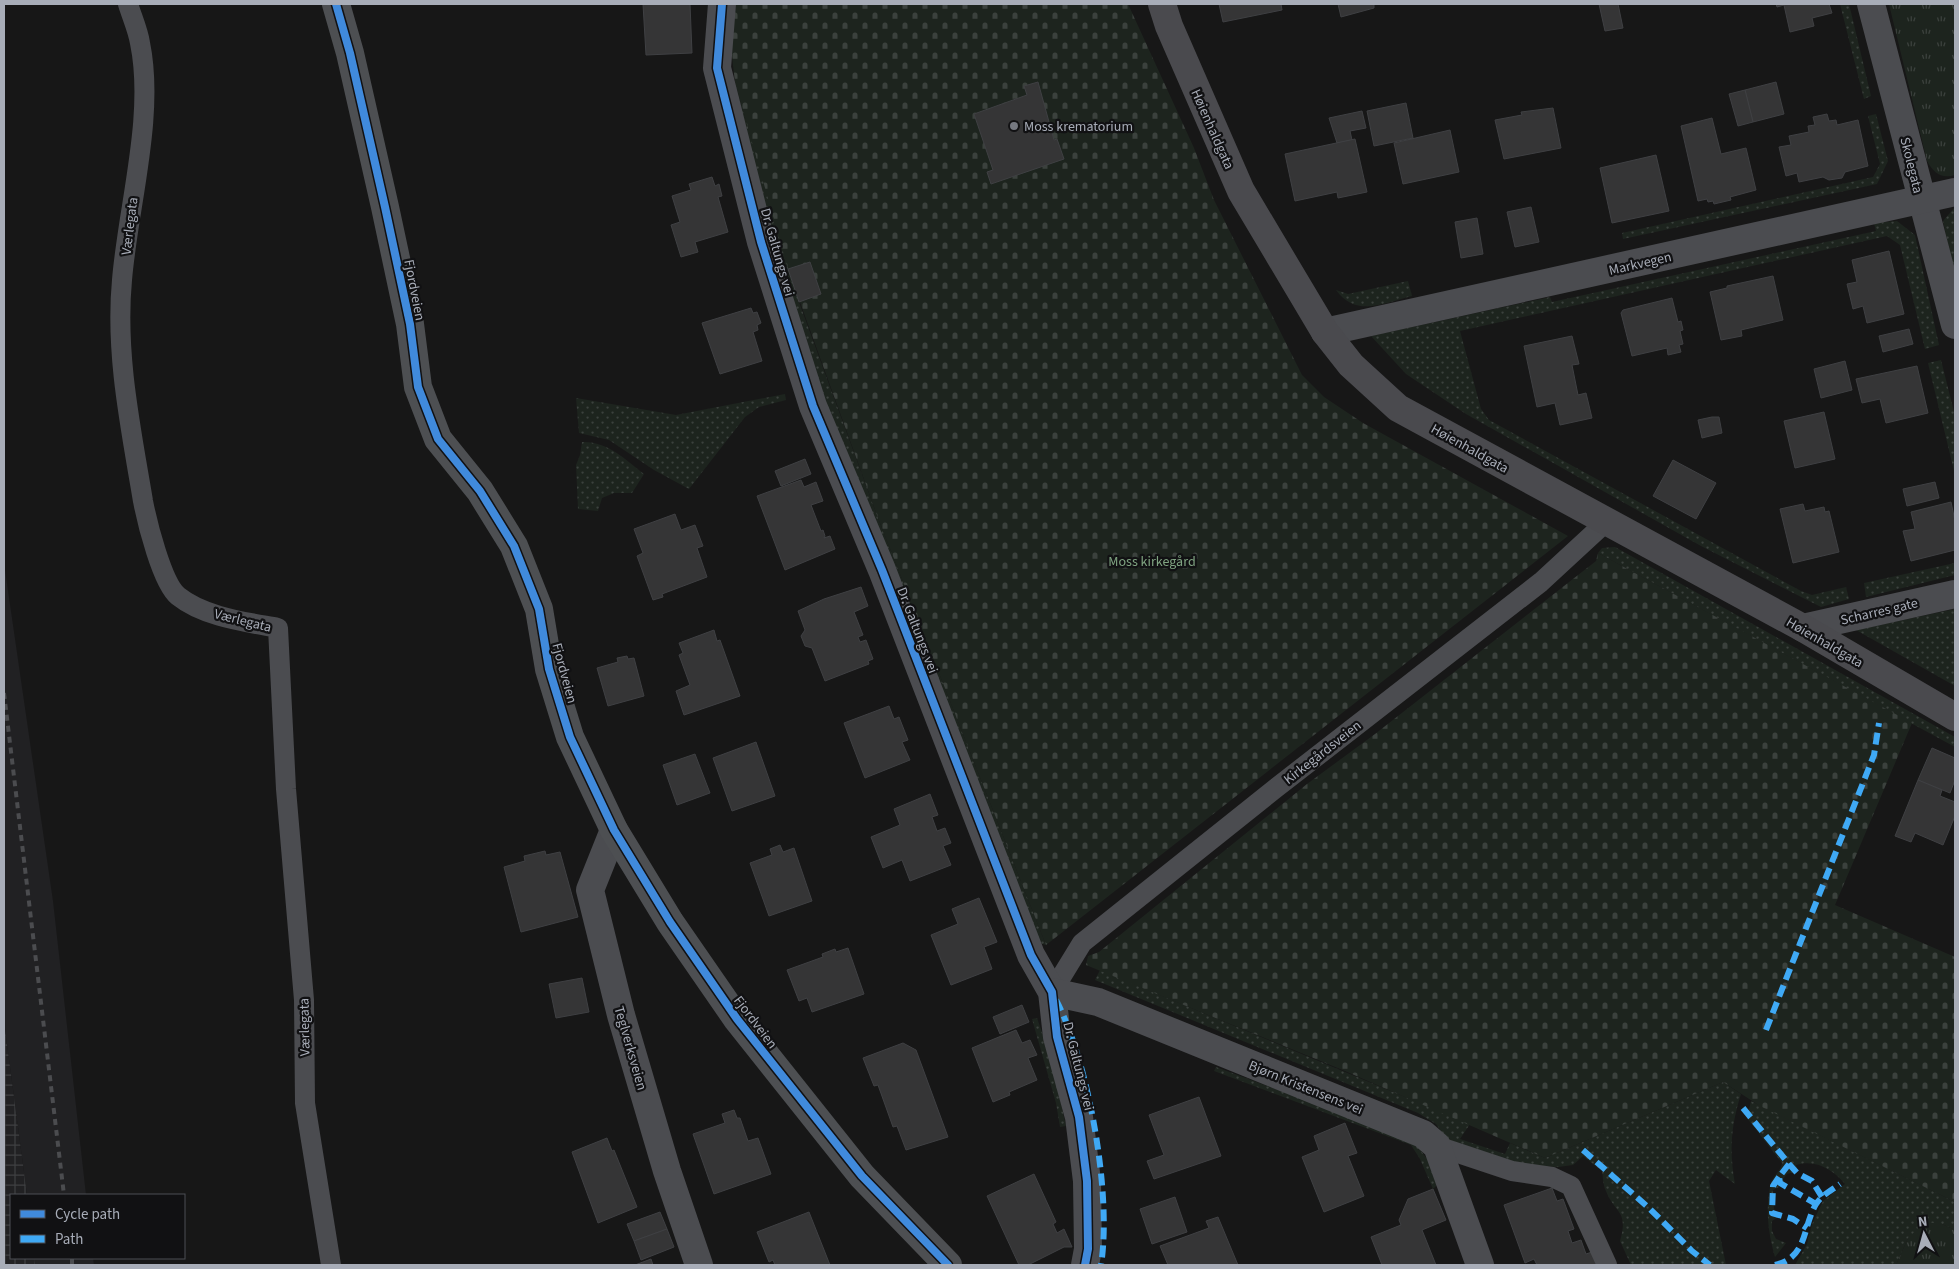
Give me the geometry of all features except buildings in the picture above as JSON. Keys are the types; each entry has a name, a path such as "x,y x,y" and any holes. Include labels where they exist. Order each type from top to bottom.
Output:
{"main road":[{"name":"Fjordveien","path":"336,4 350,53 386,207 410,324 418,387 438,440 480,491 514,546 539,610 549,669 570,737 614,830 670,922 737,1019 862,1176 948,1265"}],"street":[{"name":"Dr. Galtungs vei","path":"722,4 718,68 761,242 813,406 882,570 1031,955 1052,992 1057,1036 1079,1118 1087,1180 1088,1249 1085,1265"},
{"name":"Høienhaldgata","path":"1162,4 1169,26 1241,191 1325,332 1351,365 1398,408 1803,628 1955,717"},
{"name":"Skolegata","path":"1871,4 1955,325"},
{"name":"Markvegen","path":"1325,332 1955,192"},
{"name":"Scharres gate","path":"1803,628 1955,594"},
{"name":"Teglverksveien","path":"614,830 590,890 621,1015 667,1171 700,1265"},
{"name":"Bjørn Kristensens vei","path":"1052,992 1098,1002 1423,1134 1437,1146"},
{"path":"1437,1146 1480,1265"}],"lane":[{"name":"Værlegata","path":"128,4 140,44 145,100 122,281 124,380 129,421 148,527 161,565 177,595 214,614 278,628 286,789 304,1000 305,1103 330,1265"},
{"name":"Kirkegårdsveien","path":"1052,992 1082,943 1276,788 1541,582 1606,522"},
{"path":"1437,1146 1512,1171 1552,1177 1571,1186 1606,1265"}],"shaded area":[{"path":"4,563 53,901 86,1194 27,1194 4,1022"},
{"path":"4,1022 27,1194 10,1194 10,1259 34,1259 35,1265 4,1265"},
{"path":"34,1259 93,1259 94,1265 35,1265"}],"green space":[{"name":"Moss kirkegård","path":"736,4 1128,4 1194,148 1214,200 1302,375 1324,397 1363,423 1568,536 1046,945 878,518 788,269 735,82 731,48"},
{"path":"1840,4 1849,4 1871,96 1864,99"},
{"path":"1889,4 1955,4 1955,175 1946,176 1938,174 1927,161"},
{"path":"735,82 799,302 878,518 1046,945 1035,942 825,405 726,85"},
{"path":"1876,114 1888,161 1877,184 1623,239 1622,233 1873,177 1880,164 1868,116"},
{"path":"1955,207 1955,278 1943,221"},
{"path":"1897,221 1915,235 1939,345 1925,349 1900,245 1887,236 1460,331 1481,409 1489,420 1801,591 1812,595 1846,587 1849,599 1821,607 1701,546 1466,414 1406,374 1371,336 1550,297 1552,302 1876,231 1874,223"},
{"path":"1408,281 1412,296 1381,305 1361,306 1352,304 1344,299 1336,290 1348,294"},
{"path":"1941,360 1955,416 1955,475 1928,363"},
{"path":"785,394 786,400 759,407 745,417 689,489 654,470 609,440 579,433 576,398 676,415"},
{"path":"582,442 600,444 608,448 644,474 632,493 614,493 602,498 598,511 578,509 576,465"},
{"path":"1615,547 1955,737 1955,747 1598,553 1602,548"},
{"path":"1598,553 1912,723 1835,905 1955,957 1955,1202 1760,1106 1723,1082 1545,1158 1345,1071 1086,965 1088,956 1099,952 1307,784 1375,734 1596,561"},
{"path":"1955,563 1955,575 1866,597 1864,583"},
{"path":"1955,609 1955,686 1856,630"},
{"path":"1100,970 1470,1124 1460,1139 1505,1154 1510,1143 1545,1158 1723,1082 1741,1094 1732,1138 1735,1184 1716,1170 1709,1181 1726,1265 1631,1265 1620,1241 1622,1218 1606,1191 1602,1171 1583,1156 1573,1165 1558,1167 1530,1166 1501,1159 1447,1139 1436,1124 1418,1113 1095,980"},
{"path":"1037,1018 1050,1055 1066,1126 1060,1127 1056,1103 1032,1019"},
{"path":"1216,1067 1308,1101 1417,1145 1429,1162 1437,1185 1433,1189 1420,1159 1411,1145 1214,1071"},
{"path":"1751,1101 1955,1202 1955,1230 1942,1224 1908,1238 1896,1265 1795,1265 1807,1244 1812,1224 1823,1201 1845,1184 1835,1174 1817,1164 1803,1163 1796,1165 1797,1171 1787,1174 1783,1179 1785,1184 1773,1190 1774,1209 1778,1217 1772,1221 1772,1231 1776,1239 1786,1243 1775,1257 1769,1230 1768,1202 1771,1183 1782,1163 1747,1118"},
{"path":"1925,1222 1942,1224 1955,1230 1955,1265 1896,1265 1908,1238"}],"railway":[{"path":"4,693 64,1194"},
{"path":"72,1259 72,1265"}],"marked path":[{"path":"1766,1030 1874,755 1879,723"},
{"path":"1056,1000 1068,1027 1078,1058 1088,1093 1095,1130 1103,1203 1104,1236 1101,1265"},
{"path":"1743,1108 1797,1173 1812,1181 1822,1197"},
{"path":"1583,1150 1649,1208 1692,1251 1710,1265"},
{"path":"1789,1164 1779,1177 1780,1183 1816,1204"},
{"path":"1779,1177 1773,1186 1772,1213 1793,1219 1807,1228"},
{"path":"1775,1265 1786,1261 1799,1249 1816,1204 1824,1195 1840,1184"}],"cycle path":[{"path":"336,4 350,53 385,207 410,324 418,387 438,439 480,491 514,546 539,609 549,669 570,737 614,830 670,922 737,1019 862,1176 948,1265"},
{"path":"722,4 717,68 761,242 813,406 882,570 1031,955 1052,992 1057,1037 1079,1117 1087,1181 1088,1249 1085,1265"}],"place":[{"name":"Moss krematorium","path":"1014,126"}]}
